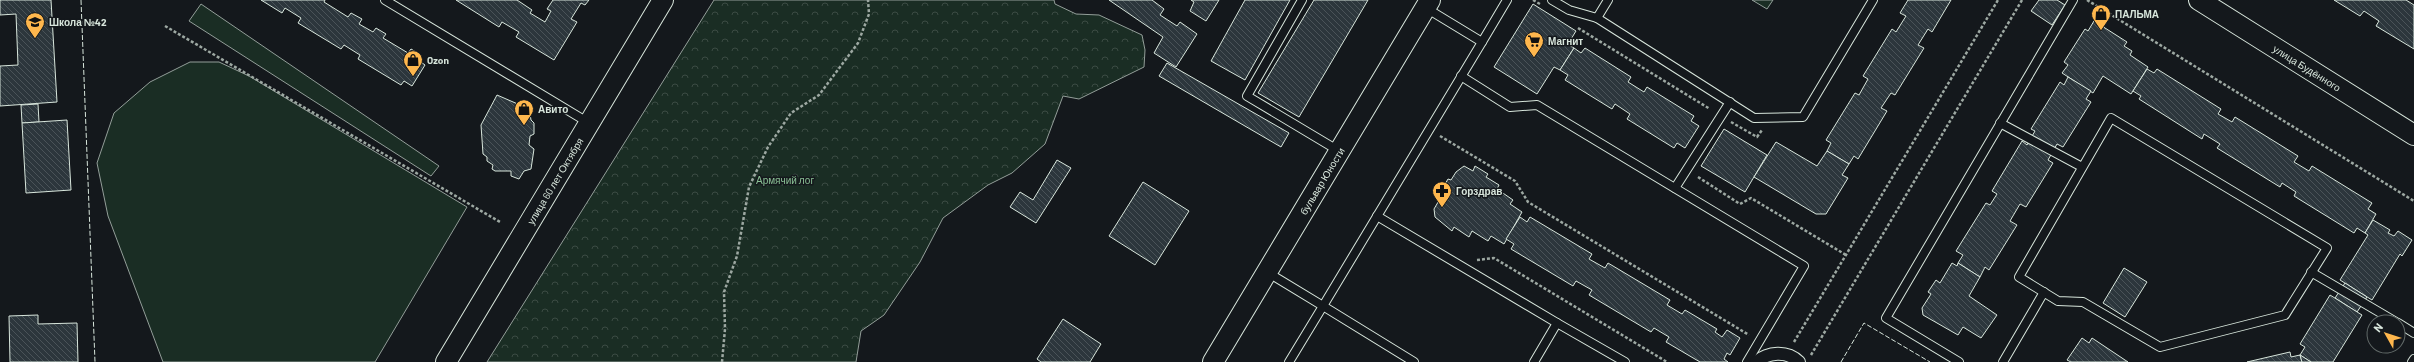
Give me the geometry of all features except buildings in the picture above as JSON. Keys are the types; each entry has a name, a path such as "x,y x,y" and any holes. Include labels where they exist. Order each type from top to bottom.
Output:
{"street":[{"name":"улица 60 лет Октября","path":"446,362 663,0"},
{"name":"улица Будённого","path":"2200,0 2414,135"},
{"name":"бульвар Юности","path":"1213,362 1428,4"},
{"path":"1756,362 1766,356 1776,354 1787,355 1799,362"}],"lane":[{"path":"384,0 589,123"},
{"path":"1302,0 1247,96 1340,151"},
{"path":"1289,362 1507,0"},
{"path":"1552,0 1569,10 1597,18 1754,118 1803,117 1873,0"},
{"path":"1597,18 1610,0"},
{"path":"1959,362 1886,318 2073,0"},
{"path":"1428,4 1482,42"},
{"path":"1461,76 1510,107 1537,105 1804,266 1747,362"},
{"path":"1675,188 1724,117 1730,102"},
{"path":"2111,118 2327,248 2285,315 2160,347 2083,302 2058,301 2019,277 2082,167 2111,118"},
{"path":"2000,123 2082,167"},
{"path":"1377,216 1625,362"},
{"path":"1267,272 1323,306 1401,359 1414,362"},
{"path":"2311,272 2382,314"},
{"path":"2003,362 2044,292"},
{"path":"1534,362 1557,323"}],"path":[{"path":"722,362 726,329 724,292 737,256 749,187 768,148 791,113 819,95 858,43 869,14 868,0"},
{"path":"1533,0 1547,8"},
{"path":"1787,355 1998,0"},
{"path":"1807,362 2022,0"},
{"path":"2087,0 2414,201"},
{"path":"1574,25 1757,137 1764,128"},
{"path":"165,26 500,222"},
{"path":"1437,134 1515,181 1528,202 1759,341"},
{"path":"1692,173 1740,204 1751,198 1846,255"},
{"path":"1475,260 1494,258 1668,362"}],"green space":[{"name":"Армячий лог","path":"714,0 1054,0 1055,4 1076,14 1099,15 1142,35 1145,50 1144,67 1079,99 1063,96 1045,144 1012,173 988,185 943,218 920,262 884,315 861,331 856,362 487,362"},
{"path":"1752,0 1773,0 1767,9"},
{"path":"201,4 439,166 431,176 189,21"},
{"path":"190,62 219,62 249,76 467,207 375,362 163,362 108,216 97,163 114,113 150,82"}],"fence":[{"path":"81,0 95,362"},
{"path":"1841,362 1864,323 1930,362"}],"place":[{"name":"ПАЛЬМА","path":"2101,31"},
{"name":"Школа №42","path":"35,39"},
{"name":"Магнит","path":"1534,58"},
{"name":"Ozon","path":"413,77"},
{"name":"Авито","path":"524,126"},
{"name":"Горздрав","path":"1442,208"}]}
